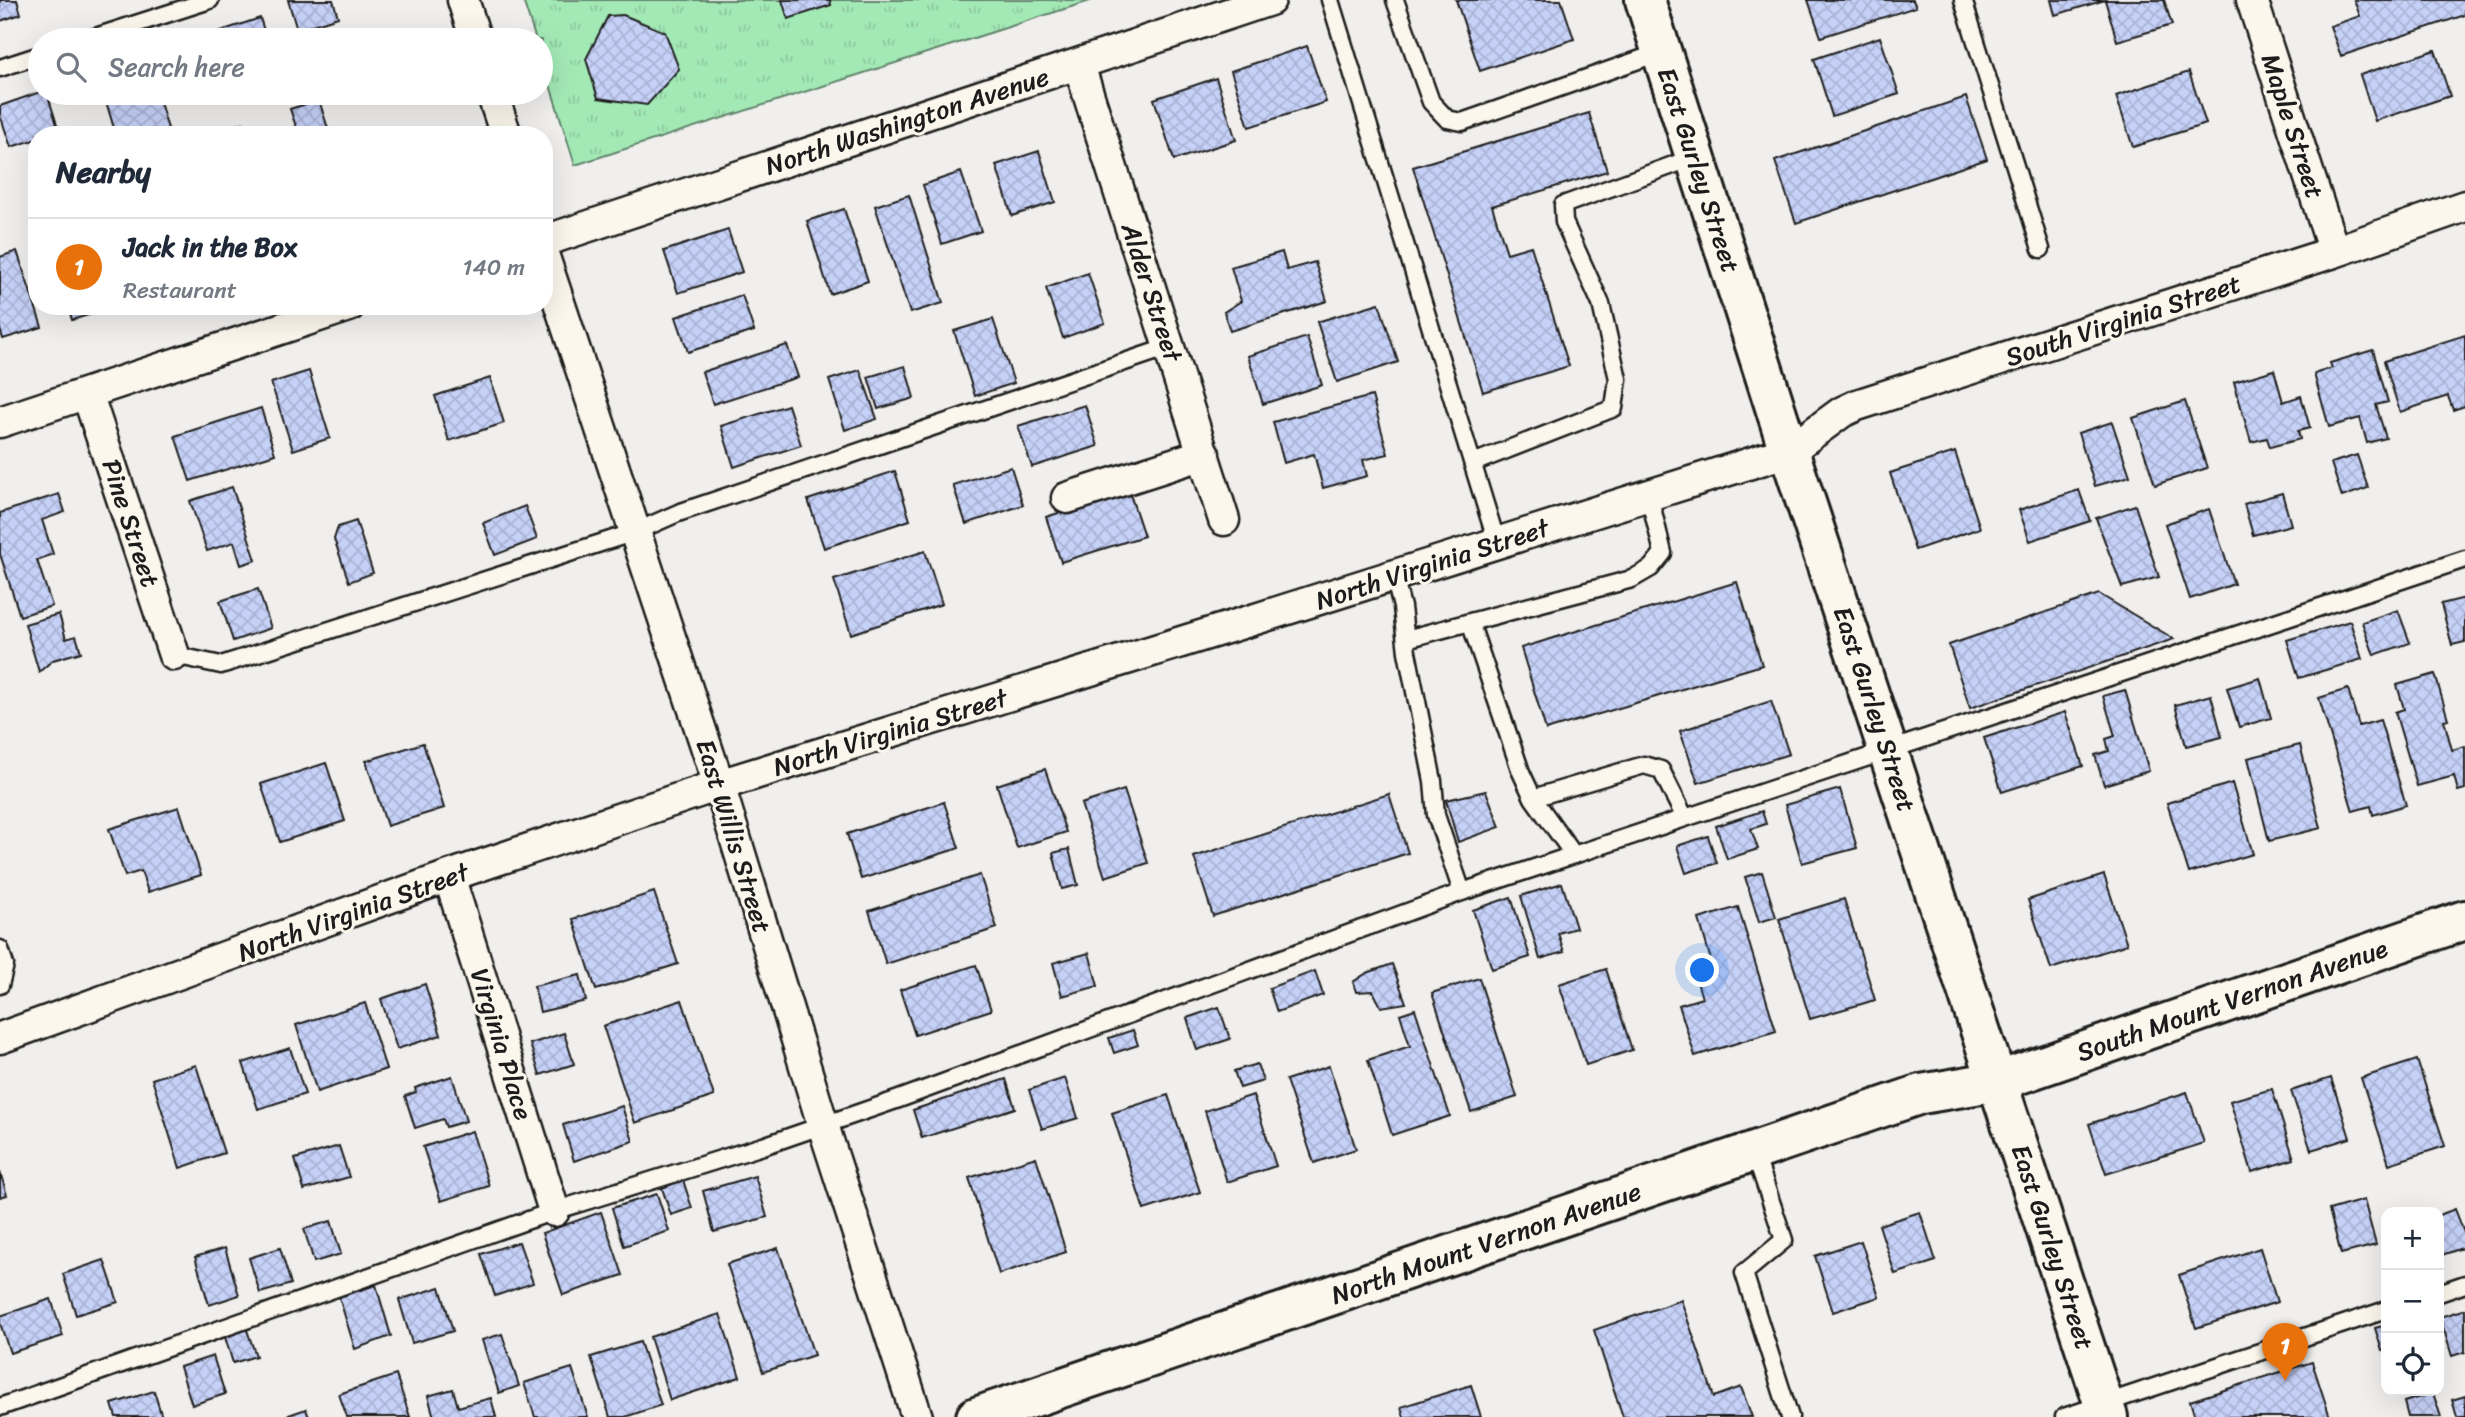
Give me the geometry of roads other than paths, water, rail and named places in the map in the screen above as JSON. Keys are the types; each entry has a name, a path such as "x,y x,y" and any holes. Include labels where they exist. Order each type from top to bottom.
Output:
{"street":[{"path":"463,0 472,28"},
{"name":"North Washington Avenue","path":"553,238 1270,0"},
{"name":"East Gurley Street","path":"1645,0 1789,451 2106,1411"},
{"name":"Maple Street","path":"2252,0 2334,252"},
{"name":"Alder Street","path":"1079,65 1224,520"},
{"path":"496,105 503,126"},
{"name":"South Virginia Street","path":"1789,451 1842,412 1857,405 2334,252 2465,206"},
{"name":"East Willis Street","path":"553,284 719,785 823,1125 917,1417"},
{"path":"0,422 322,315"},
{"name":"Pine Street","path":"86,393 174,655"},
{"name":"North Virginia Street","path":"0,1038 450,876 719,785 1789,451"},
{"path":"1067,498 1204,454"},
{"name":"Virginia Place","path":"450,876 554,1211"},
{"name":"South Mount Vernon Avenue","path":"1999,1081 2465,920"},
{"name":"North Mount Vernon Avenue","path":"976,1417 1921,1094 1999,1081"}],"lane":[{"path":"124,28 211,0"},
{"path":"1330,0 1497,543"},
{"path":"1395,0 1431,102 1447,119 1462,122 1661,52"},
{"path":"1963,0 2041,248"},
{"path":"0,68 28,59"},
{"path":"1473,463 1614,408 1618,379 1601,304 1563,222 1563,205 1695,157"},
{"path":"174,655 220,665 635,532 678,513 1169,347"},
{"path":"1406,639 1632,579 1651,568 1663,553 1649,495"},
{"path":"0,1407 554,1211 763,1146 899,1099 1462,892 2465,559"},
{"path":"1394,576 1433,781 1436,814 1462,892"},
{"path":"1470,622 1521,772 1533,798 1574,855"},
{"path":"1533,798 1644,765 1661,770 1685,818"},
{"path":"0,949 5,965 0,985"},
{"path":"1754,1151 1784,1240 1744,1273 1790,1417"},
{"path":"2444,1291 2465,1284"},
{"path":"2064,1417 2106,1411 2381,1312"}],"place":[{"name":"Jack in the Box","path":"2285,1381"}]}
